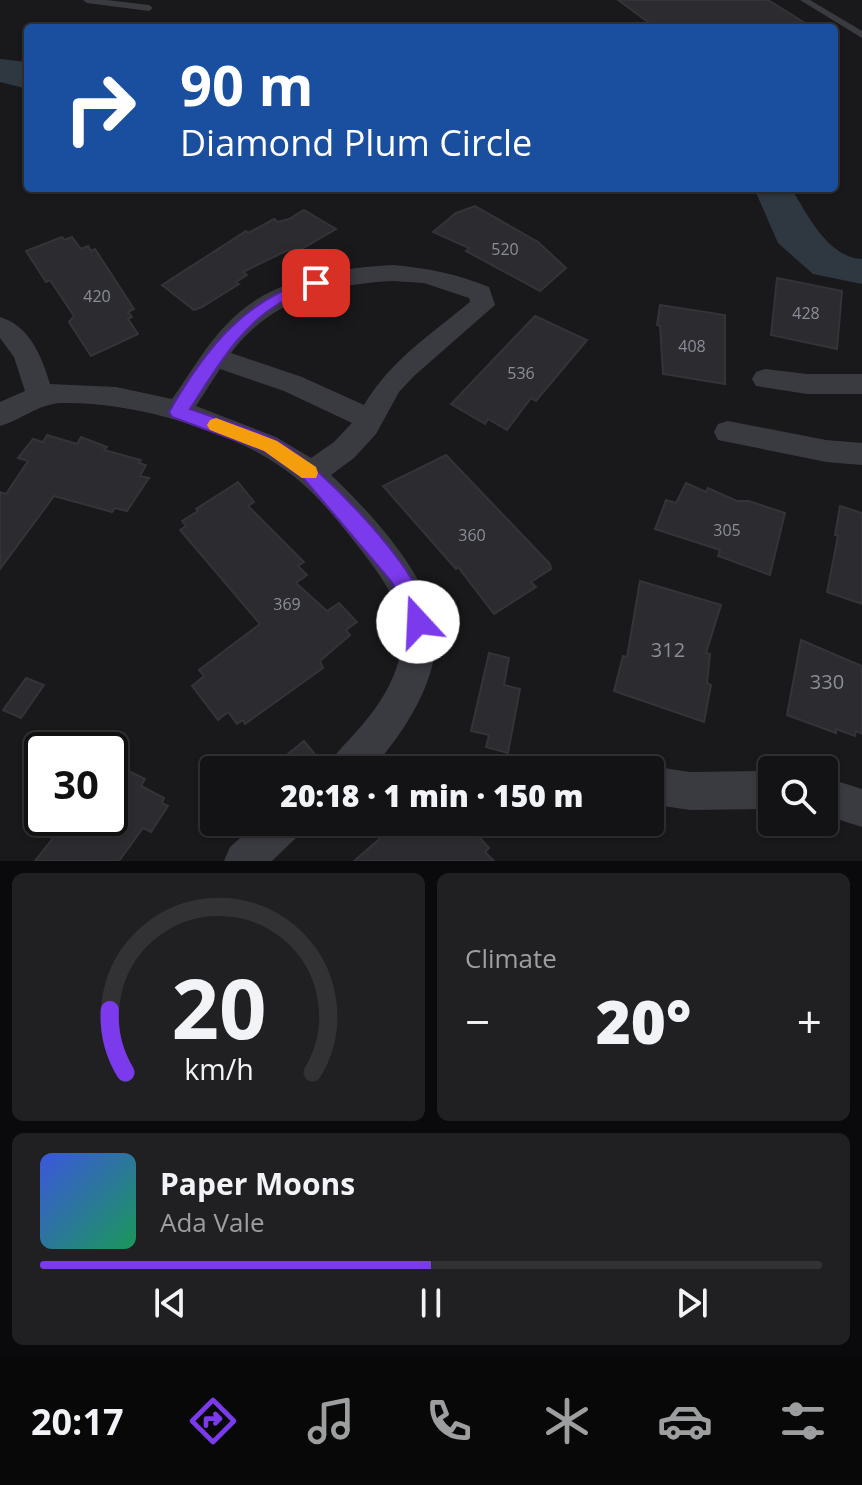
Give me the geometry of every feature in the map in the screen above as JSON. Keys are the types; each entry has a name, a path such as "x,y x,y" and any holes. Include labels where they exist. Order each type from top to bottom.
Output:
{"street":[{"path":"178,412 247,319 275,299 316,283 373,274 432,275 451,279 480,293 483,305 405,369 390,385 370,420 344,450 310,474"},
{"path":"0,326 19,343 40,397"},
{"path":"216,358 293,384 370,420"},
{"path":"765,379 807,384 862,384"},
{"path":"0,416 40,397 60,393 98,395 178,412 270,446 310,474 399,575 412,597 418,622 418,644 410,675 395,710 359,756"},
{"path":"728,432 826,451 862,454"},
{"path":"664,787 690,791 758,790"},
{"path":"838,800 862,808"},
{"path":"244,861 271,836"}],"lane":[{"path":"87,0 149,8"},
{"path":"804,0 862,35"}],"shaded area":[{"path":"0,59 24,62 24,88 0,82"},
{"path":"756,192 793,192 829,243 839,251 862,259 862,284 813,274 778,243"}],"building":[{"path":"618,0 768,0 807,24 651,24"},
{"path":"475,206 538,242 566,268 540,291 466,251 469,248 433,232 456,213"},
{"path":"304,210 336,229 293,254 288,250 243,272 247,275 236,282 239,284 202,307 194,310 162,285 246,231 248,233 274,219 278,222 289,219"},
{"path":"62,237 64,240 72,237 81,249 88,246 91,251 95,249 134,309 128,312 132,317 128,319 138,334 91,356 69,322 74,316 26,251"},
{"path":"777,278 842,291 837,349 771,335"},
{"path":"660,305 725,315 725,384 663,374 660,326 657,325"},
{"path":"535,316 587,340 536,401 531,398 507,430 488,419 485,424 451,404"},
{"path":"47,435 77,444 81,437 107,447 104,450 141,460 139,463 146,465 140,476 149,478 127,511 115,508 112,512 54,496 0,569 0,492 6,494 28,461 18,458 33,439 43,442"},
{"path":"446,455 550,564 551,569 531,582 536,587 494,614 458,567 456,569 383,486"},
{"path":"238,482 254,502 248,506 304,562 298,566 307,575 296,583 327,611 339,603 357,622 346,630 350,635 320,661 323,668 245,724 243,720 237,724 228,712 218,720 192,686 204,676 199,670 260,624 180,530 186,526 182,521 198,511 196,509"},
{"path":"686,483 706,492 708,488 737,501 749,501 785,513 770,575 718,556 720,550 655,529 666,500 676,503"},
{"path":"840,506 862,513 862,604 827,592 838,536 835,535"},
{"path":"640,581 721,605 706,653 710,654 707,683 711,685 704,722 614,691 623,656 627,657"},
{"path":"801,640 862,666 862,734 856,731 855,736 836,729 836,733 787,715"},
{"path":"489,653 509,658 504,685 520,689 508,753 486,747 489,735 471,731"},
{"path":"26,678 44,685 21,718 3,710"},
{"path":"304,741 316,756 285,756"},
{"path":"128,771 145,779 141,786 164,798 162,803 168,806 151,832 143,828 119,861 35,861 55,836 128,836"},
{"path":"383,836 478,836 489,848 485,852 494,861 354,861"}],"slow traffic":[{"path":"216,425 270,446 293,459 309,473"}],"route":[{"path":"316,283 275,299 247,319 227,341 178,412 240,433 293,459 344,510 399,575 412,597 418,622"}]}
